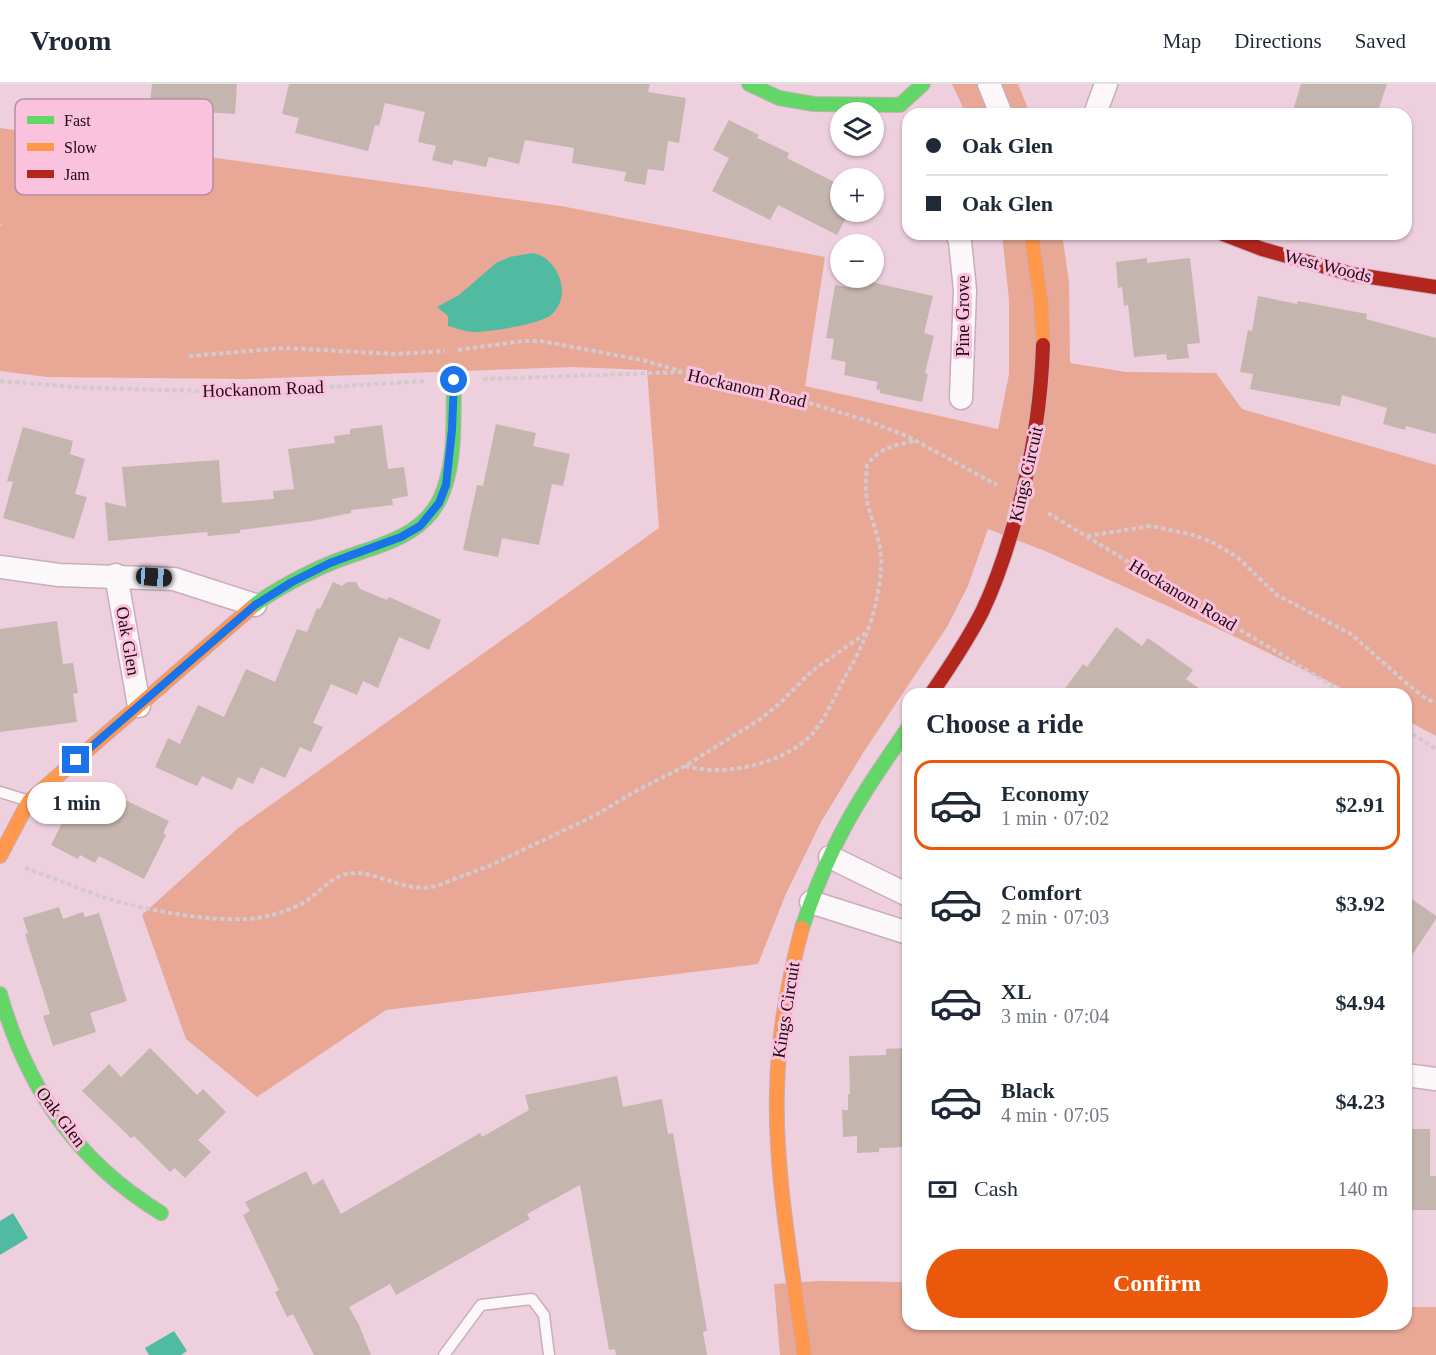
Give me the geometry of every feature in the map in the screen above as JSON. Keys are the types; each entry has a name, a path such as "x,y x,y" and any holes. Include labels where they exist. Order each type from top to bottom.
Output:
{"street":[{"path":"749,84 779,98 813,104 902,113"},
{"path":"907,108 923,84"},
{"path":"989,84 999,108"},
{"path":"1097,108 1106,84"},
{"name":"Pine Grove","path":"960,240 965,290 961,398"},
{"name":"Kings Circuit","path":"935,688 977,621 993,584 1023,499 1037,430 1043,342 1041,305 1032,240"},
{"name":"West Woods","path":"1239,240 1262,249 1351,274 1436,287"},
{"name":"Oak Glen","path":"0,856 14,817 29,801 255,605 292,582 330,563 401,537 420,526 431,515 446,485 452,430 454,380"},
{"path":"0,567 59,575 116,575 174,579 255,605"},
{"name":"Oak Glen","path":"116,575 139,706"},
{"name":"Kings Circuit","path":"804,1355 778,1134 778,1037 797,946 811,902 852,813 902,738"},
{"path":"830,857 902,892"},
{"path":"811,902 902,931"},
{"name":"Oak Glen","path":"0,994 12,1036 27,1070 71,1136 124,1189 162,1213"},
{"path":"1412,1076 1436,1079"}],"lane":[{"path":"0,792 29,801"},
{"path":"444,1355 481,1305 532,1299 544,1315 549,1355"}],"path":[{"path":"189,356 286,348 404,353 473,349 541,340 642,360 684,372"},
{"name":"Hockanom Road","path":"1,380 89,388 246,392 454,380 684,372 813,404 868,421 917,441 1086,536 1336,688"},
{"path":"685,766 719,770 738,768 782,755 807,740 817,728 831,706 866,633 878,592 881,569 879,539 867,500 867,465 880,450 917,441"},
{"path":"1086,536 1151,526 1193,535 1214,543 1237,557 1277,596 1351,634 1412,688 1428,700 1436,702"},
{"path":"22,867 106,898 202,917 253,919 293,908 333,879 351,873 427,889 489,866 594,816 685,766 759,720 779,704 812,671 866,633"},
{"path":"1412,734 1436,749"}],"shaded area":[{"path":"952,84 1018,84 1028,108 963,108"},
{"path":"0,128 15,130 15,195 213,195 213,158 561,206 825,257 805,386 998,429 1009,374 1009,300 1003,240 1063,240 1069,282 1070,363 1126,372 1216,373 1242,409 1436,465 1436,736 1412,723 1412,688 1342,688 1225,632 1045,551 988,529 968,586 947,627 906,688 902,688 902,694 821,822 785,896 758,964 386,1010 257,1097 186,1039 142,915 237,829 659,528 647,370 572,367 246,379 47,377 0,371"},
{"path":"533,253 550,262 560,279 561,298 558,307 551,315 526,324 482,332 448,326 448,316 437,307 459,295 496,263 510,257"},
{"path":"13,1213 28,1238 0,1255 0,1221"},
{"path":"818,1281 902,1282 902,1330 1412,1330 1412,1307 1436,1307 1436,1355 780,1355 774,1284"},
{"path":"174,1331 187,1351 181,1355 149,1355 145,1348"}],"building":[{"path":"152,84 237,84 235,114 213,113 213,99 150,99"},
{"path":"289,84 650,84 648,92 686,98 679,143 668,141 664,171 648,169 645,185 624,181 626,172 572,163 574,148 525,140 519,164 489,157 486,167 454,160 452,165 432,160 436,146 418,142 425,112 385,103 379,126 375,125 368,151 295,133 299,118 282,114"},
{"path":"1301,84 1387,84 1379,108 1294,108"},
{"path":"729,120 759,135 757,138 789,153 787,158 830,180 830,222 844,222 838,234 778,205 770,220 712,191 729,158 713,150"},
{"path":"1147,258 1147,263 1190,258 1200,343 1187,344 1189,358 1167,360 1166,354 1134,357 1128,305 1124,306 1122,287 1118,288 1116,262"},
{"path":"884,285 933,296 924,333 934,336 925,373 928,374 922,402 880,393 880,390 876,389 878,382 844,375 846,362 831,359 834,339 826,338 834,288 884,288"},
{"path":"1258,296 1367,314 1366,319 1436,338 1436,434 1406,426 1405,430 1383,424 1387,408 1342,395 1340,406 1250,389 1253,374 1240,372 1248,330 1252,331"},
{"path":"496,424 536,433 533,446 570,454 563,486 552,484 539,545 502,538 498,557 463,550 477,485 483,486"},
{"path":"382,425 388,469 404,467 408,496 392,499 393,505 351,510 351,513 311,521 240,530 240,533 208,536 207,532 108,541 105,502 126,507 122,467 219,460 222,503 274,499 273,491 294,489 288,449 335,443 334,436 350,434 350,429"},
{"path":"23,427 73,441 70,454 85,459 75,494 87,497 74,539 3,518 13,482 7,481"},
{"path":"333,582 342,586 347,582 356,582 360,589 387,600 389,597 441,620 429,650 399,637 378,688 363,681 357,695 331,684 313,723 323,727 311,752 300,747 285,778 261,767 253,784 238,777 232,790 202,776 197,786 155,767 168,738 180,744 198,705 224,717 246,669 275,682 297,629 307,632 317,608 320,609"},
{"path":"57,621 63,664 73,663 78,693 73,694 77,722 0,732 0,629"},
{"path":"1116,627 1142,646 1148,638 1193,670 1186,679 1199,688 1065,688 1083,664 1087,667"},
{"path":"98,787 169,821 163,833 166,835 144,879 99,856 95,863 80,855 78,859 51,845 65,817 79,824"},
{"path":"1412,899 1436,916 1412,955"},
{"path":"59,907 63,919 83,912 85,917 99,913 127,1001 90,1013 96,1032 53,1046 43,1016 50,1014 25,934 28,933 23,918"},
{"path":"150,1048 197,1095 203,1089 226,1112 198,1140 211,1152 185,1178 175,1168 170,1172 134,1136 131,1138 82,1091 109,1064 121,1077"},
{"path":"902,1048 902,1147 879,1148 879,1152 857,1153 857,1136 843,1137 842,1110 848,1110 848,1094 850,1094 849,1056 886,1055 886,1049"},
{"path":"617,1076 623,1107 662,1099 668,1134 673,1133 707,1331 703,1332 707,1355 616,1355 615,1349 609,1350 580,1185 527,1214 530,1219 396,1295 390,1284 349,1307 371,1355 314,1355 293,1314 287,1317 275,1292 279,1290 243,1215 250,1211 245,1202 306,1171 313,1185 323,1179 341,1214 480,1133 482,1137 529,1110 525,1095"},
{"path":"1412,1129 1430,1129 1430,1176 1436,1176 1436,1210 1412,1210"}],"traffic: fast":[{"path":"749,84 779,98 814,104 900,105 923,84"},
{"path":"251,608 300,577 397,538 425,520 436,506 448,476 453,435 454,380"},
{"path":"802,928 820,879 849,818 902,737"},
{"path":"0,994 25,1061 40,1091 59,1119 80,1146 104,1170 131,1193 161,1213"}],"traffic: slow":[{"path":"1032,240 1041,302 1043,345"},
{"path":"0,856 29,801 251,608"},
{"path":"802,928 788,988 782,1029 777,1117 782,1198 804,1355"}],"traffic: jam":[{"path":"1239,240 1262,249 1351,274 1436,287"},
{"path":"935,688 982,612 1005,554 1024,487 1033,441 1040,393 1043,345"}],"route":[{"path":"76,760 255,605 292,582 330,563 401,537 420,526 431,515 446,485 452,430 454,380"}]}
